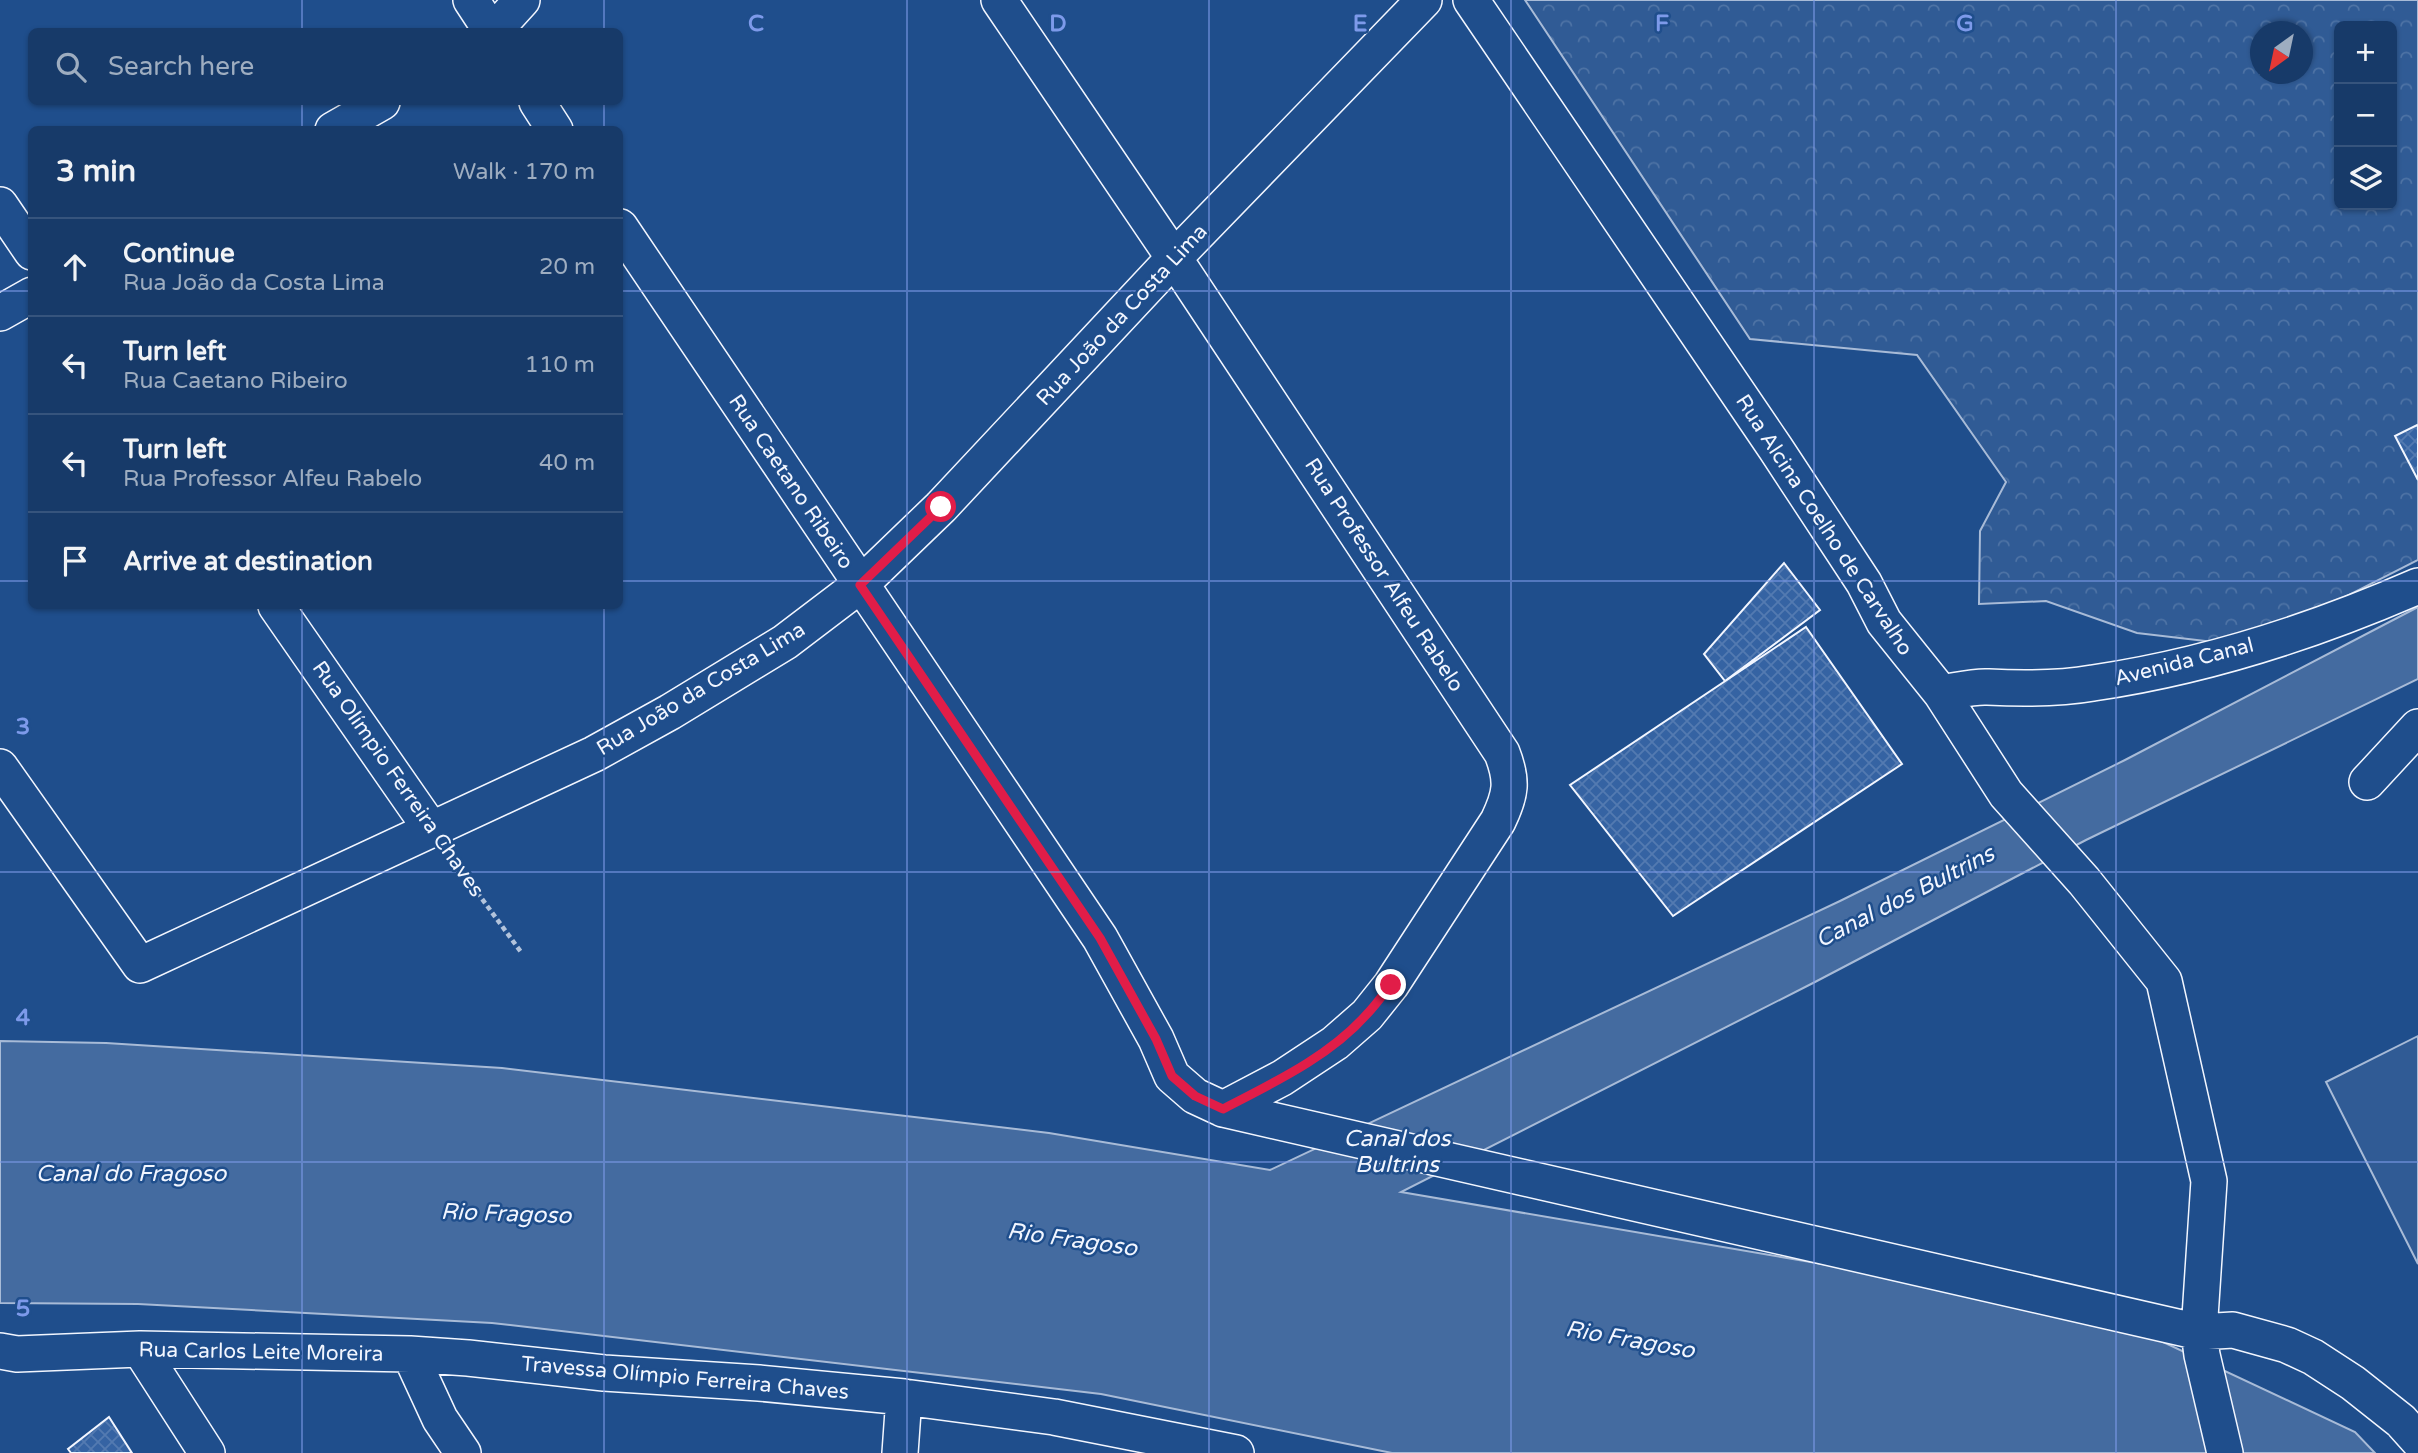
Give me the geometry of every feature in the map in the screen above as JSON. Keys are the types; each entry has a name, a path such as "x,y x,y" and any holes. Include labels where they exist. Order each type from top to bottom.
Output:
{"street":[{"path":"471,0 489,28"},
{"path":"496,28 522,0"},
{"name":"Rua Professor Alfeu Rabelo","path":"999,0 1503,753 1510,771 1508,797 1498,821 1391,985 1367,1015 1335,1043 1282,1078 1223,1109"},
{"name":"Rua João da Costa Lima","path":"1,771 140,965 572,765 659,718 785,642 860,585 941,507 1174,258 1424,0"},
{"name":"Rua Alcina Coelho de Carvalho","path":"1471,0 1776,449 1864,583 1884,622 1941,693 2006,794 2084,881 2164,982 2209,1181 2201,1344 2225,1453"},
{"path":"340,126 377,105"},
{"path":"539,105 552,126"},
{"path":"0,205 28,246"},
{"name":"Rua Caetano Ribeiro","path":"623,231 1100,938 1156,1039 1172,1076 1195,1096 1223,1109 1474,1164 2201,1344 2233,1330 2287,1345 2314,1357 2382,1406 2401,1421 2418,1440"},
{"path":"0,313 28,297"},
{"name":"Avenida Canal","path":"1941,693 1986,686 2035,689 2152,673 2293,633 2418,586"},
{"name":"Rua Olímpio Ferreira Chaves","path":"278,609 431,829"},
{"path":"2367,782 2418,727"},
{"path":"140,1349 207,1453"},
{"name":"Rua Carlos Leite Moreira","path":"0,1352 17,1354 140,1349 410,1354 440,1419 463,1453"},
{"name":"Travessa Olímpio Ferreira Chaves","path":"410,1354 604,1373 759,1383 904,1397 1054,1418 1236,1453"},
{"path":"900,1453 904,1397"}],"path":[{"name":"Rua Olímpio Ferreira Chaves","path":"431,829 522,952"}],"green space":[{"path":"1525,0 2418,0 2418,560 2248,646 2137,633 2046,601 1979,604 1980,531 2006,482 1917,355 1750,339"}],"shaded area":[{"path":"2418,1036 2418,1264 2326,1082"}],"water":[{"name":"Canal do Fragoso","path":"2418,607 2418,679 2086,840 1815,982 1401,1192 2097,1311 2355,1432 2375,1453 1392,1453 1101,1394 492,1323 138,1304 0,1303 0,1041 106,1043 502,1068 1049,1133 1270,1170 1840,901 2125,760"}],"building":[{"path":"2417,425 2418,427 2418,480 2395,436"},
{"path":"1784,563 1820,610 1725,681 1704,654"},
{"path":"1806,627 1902,764 1673,916 1570,785"},
{"path":"109,1417 132,1453 71,1453 68,1449"}],"route":[{"path":"941,507 860,585 1100,938 1156,1039 1172,1076 1182,1088 1223,1109 1282,1078 1335,1043 1367,1015 1391,985"}],"water label":[{"name":"Canal dos Bultrins","path":"1905,897"},
{"name":"Canal dos Bultrins","path":"1397,1152"},
{"name":"Rio Fragoso","path":"506,1214"},
{"name":"Rio Fragoso","path":"1072,1240"},
{"name":"Rio Fragoso","path":"1630,1340"}]}
